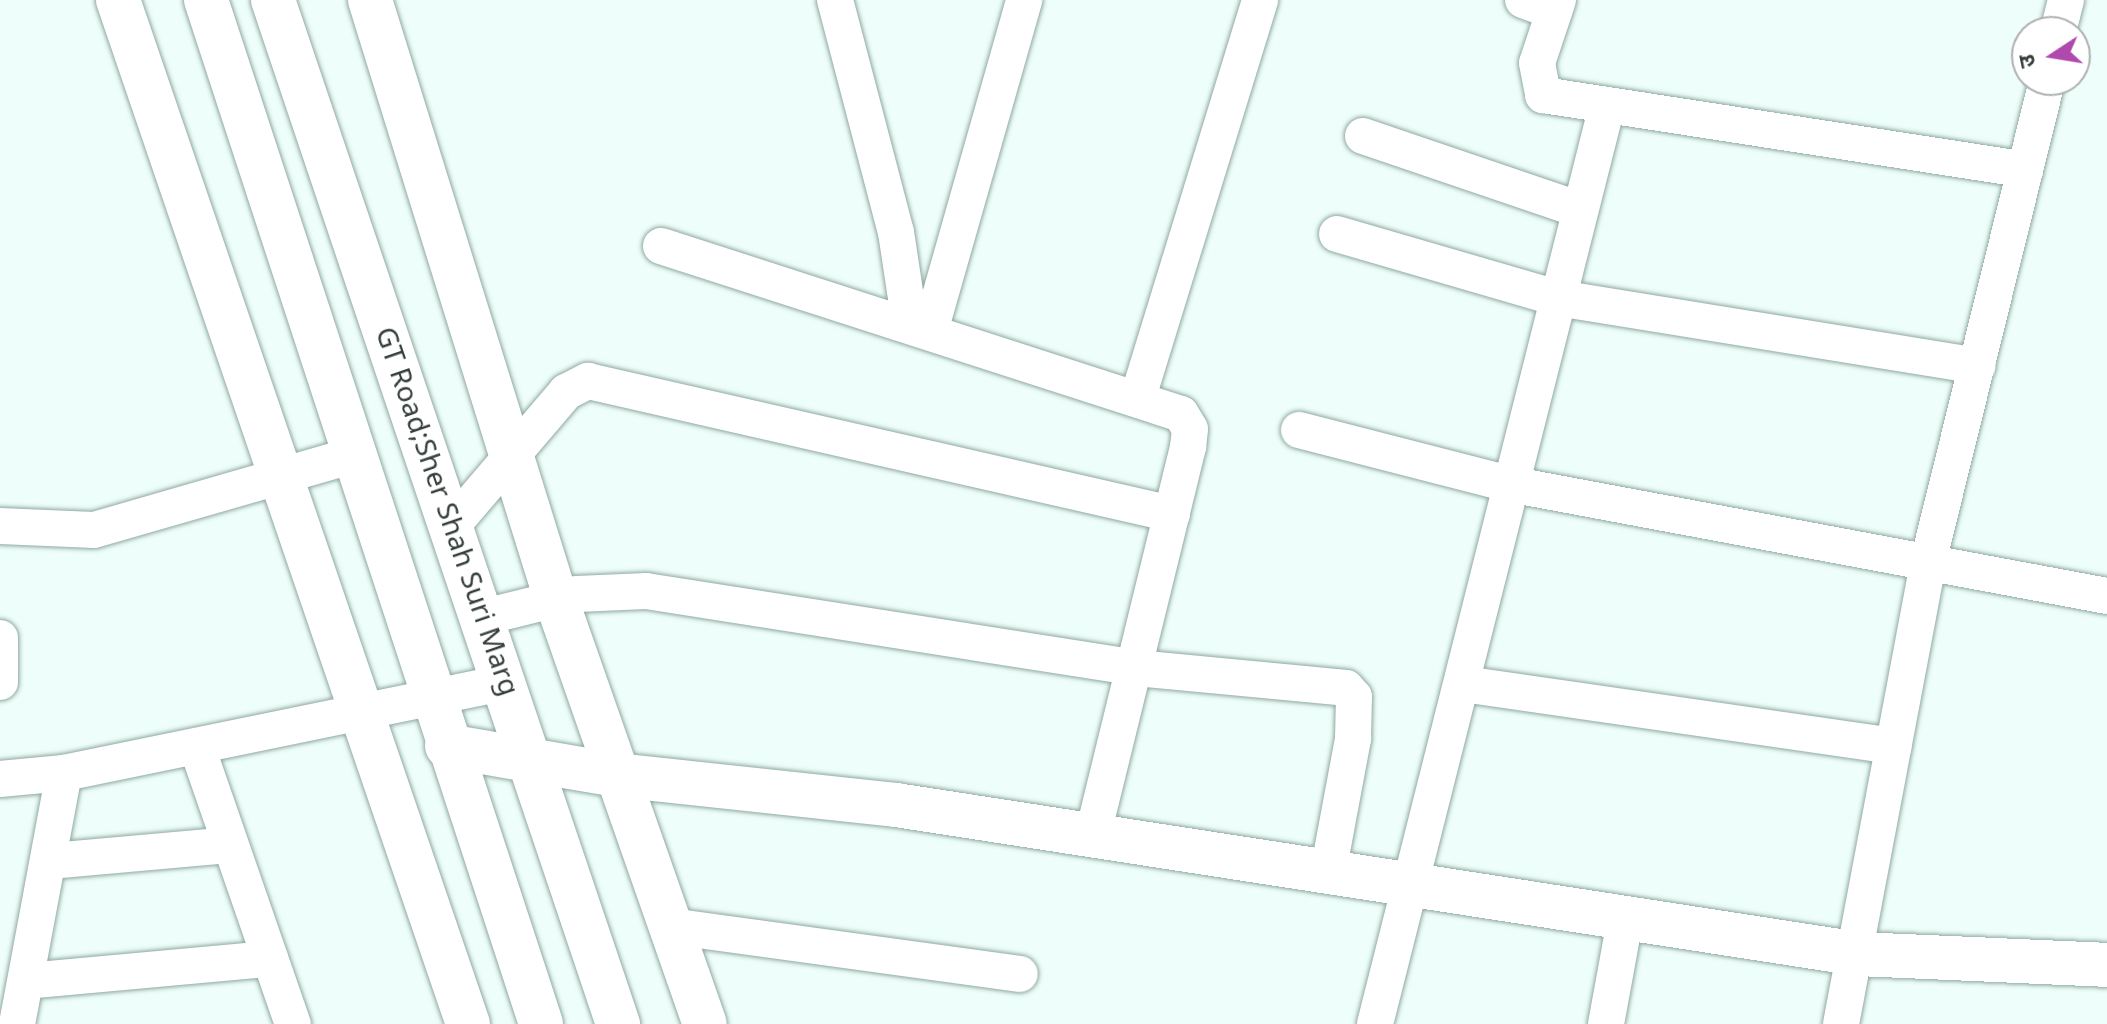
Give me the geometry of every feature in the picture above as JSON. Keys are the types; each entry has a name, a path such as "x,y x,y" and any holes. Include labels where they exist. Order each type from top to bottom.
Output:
{"main road":[{"path":"118,0 277,475 468,1024"},
{"path":"206,0 447,746 541,1024"},
{"name":"GT Road;Sher Shah Suri Marg","path":"273,0 618,1024"},
{"path":"370,0 514,452 556,599 705,1024"},
{"path":"447,746 529,763 616,775 1093,835 1858,954 2107,965"}],"street":[{"path":"835,0 920,328"},
{"path":"920,328 1024,0"},
{"path":"1138,397 1260,0"},
{"path":"1545,4 1537,63 1538,88 1606,110 2025,170"},
{"path":"1841,1024 1858,954 1929,558 2043,96"},
{"path":"1375,1024 1406,884 1463,684 1577,209 1606,110"},
{"path":"1363,136 1577,209"},
{"path":"1337,234 1558,298 1978,366"},
{"path":"661,246 1138,397 1181,414 1190,429 1136,668 1093,835"},
{"path":"450,528 566,392 588,381 1172,514"},
{"path":"1299,430 1509,484 1929,558 2107,596"},
{"path":"0,526 94,530 353,455"},
{"path":"480,618 556,599 646,591 1136,668 1325,683 1354,697 1328,873"},
{"path":"0,638 0,682"},
{"path":"0,779 64,773 198,750 433,702 502,683"},
{"path":"1463,684 1894,746"},
{"path":"198,750 293,1024"},
{"path":"17,1024 50,861 64,773"},
{"path":"50,861 230,845"},
{"path":"1606,1024 1625,920"},
{"path":"670,926 1020,974"},
{"path":"26,981 270,959"}]}
